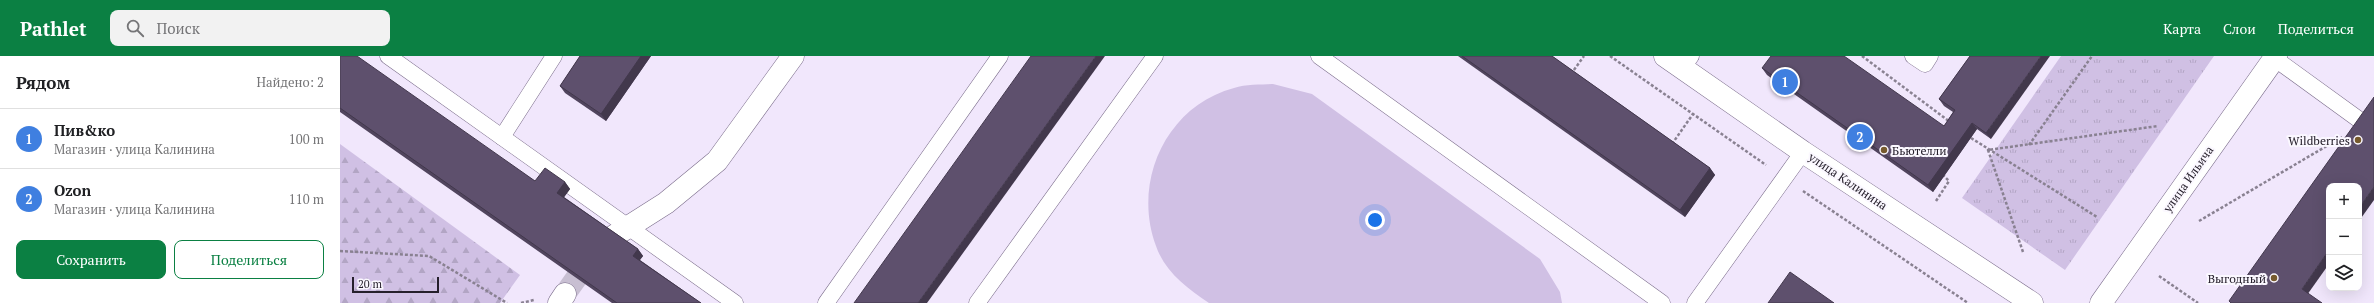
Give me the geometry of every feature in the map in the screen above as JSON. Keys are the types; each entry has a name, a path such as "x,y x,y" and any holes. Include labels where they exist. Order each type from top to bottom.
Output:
{"street":[{"path":"622,232 666,203 717,161 793,56"},
{"name":"улица Ильича","path":"2101,303 2275,57"},
{"name":"улица Калинина","path":"1679,60 1803,152 2032,303"}],"lane":[{"path":"388,56 502,137 622,232 735,303"},
{"path":"502,137 554,56"},
{"path":"826,303 1000,56"},
{"path":"977,303 1155,56"},
{"path":"1319,56 1662,303"},
{"path":"1913,56 1925,64 1930,56"},
{"path":"2275,57 2365,124"},
{"path":"1695,303 1803,152"}],"path":[{"path":"1572,74 1584,56"},
{"path":"1862,56 1954,125"},
{"path":"2029,145 2092,56"},
{"path":"1672,145 1693,114"},
{"path":"2200,221 2365,124"},
{"path":"1988,150 2158,126"},
{"path":"1971,138 2097,217"},
{"path":"1988,150 2023,252"},
{"path":"1936,201 1949,181 1944,176"},
{"path":"340,251 429,256 507,303"},
{"path":"2159,276 2198,303"}],"green space":[{"path":"2061,56 2214,56 2065,270 1962,198"},
{"path":"1273,84 1312,94 1540,259 1560,292 1562,303 1209,303 1185,285 1171,272 1160,255 1156,246 1150,222 1148,197 1152,173 1160,150 1173,129 1190,111 1210,97 1234,88 1248,85"},
{"path":"340,144 520,275 500,303 340,303"}],"building":[{"path":"340,56 357,56 535,181 545,168 565,182 557,193 638,249 633,256 701,303 617,303 340,108"},
{"path":"580,56 641,56 601,114 560,86"},
{"path":"1031,56 1096,56 918,303 854,303"},
{"path":"1462,56 1552,56 1710,168 1680,210"},
{"path":"1771,56 1844,56 1944,126 1955,110 1939,99 1970,56 2041,56 1986,133 1972,123 1928,185 1762,68"},
{"path":"2374,97 2374,187 2362,204 2362,183 2326,183 2326,254 2302,289 2322,303 2231,303 2229,301"},
{"path":"1790,272 1834,303 1768,303"}],"tunnel":[{"path":"565,294 594,253"}],"place":[{"name":"Пив&ко","path":"1785,82"},
{"name":"Ozon","path":"1860,137"},
{"name":"Wildberries","path":"2358,140"},
{"name":"Бьютелли","path":"1884,150"},
{"name":"Выгодный","path":"2274,278"}]}
